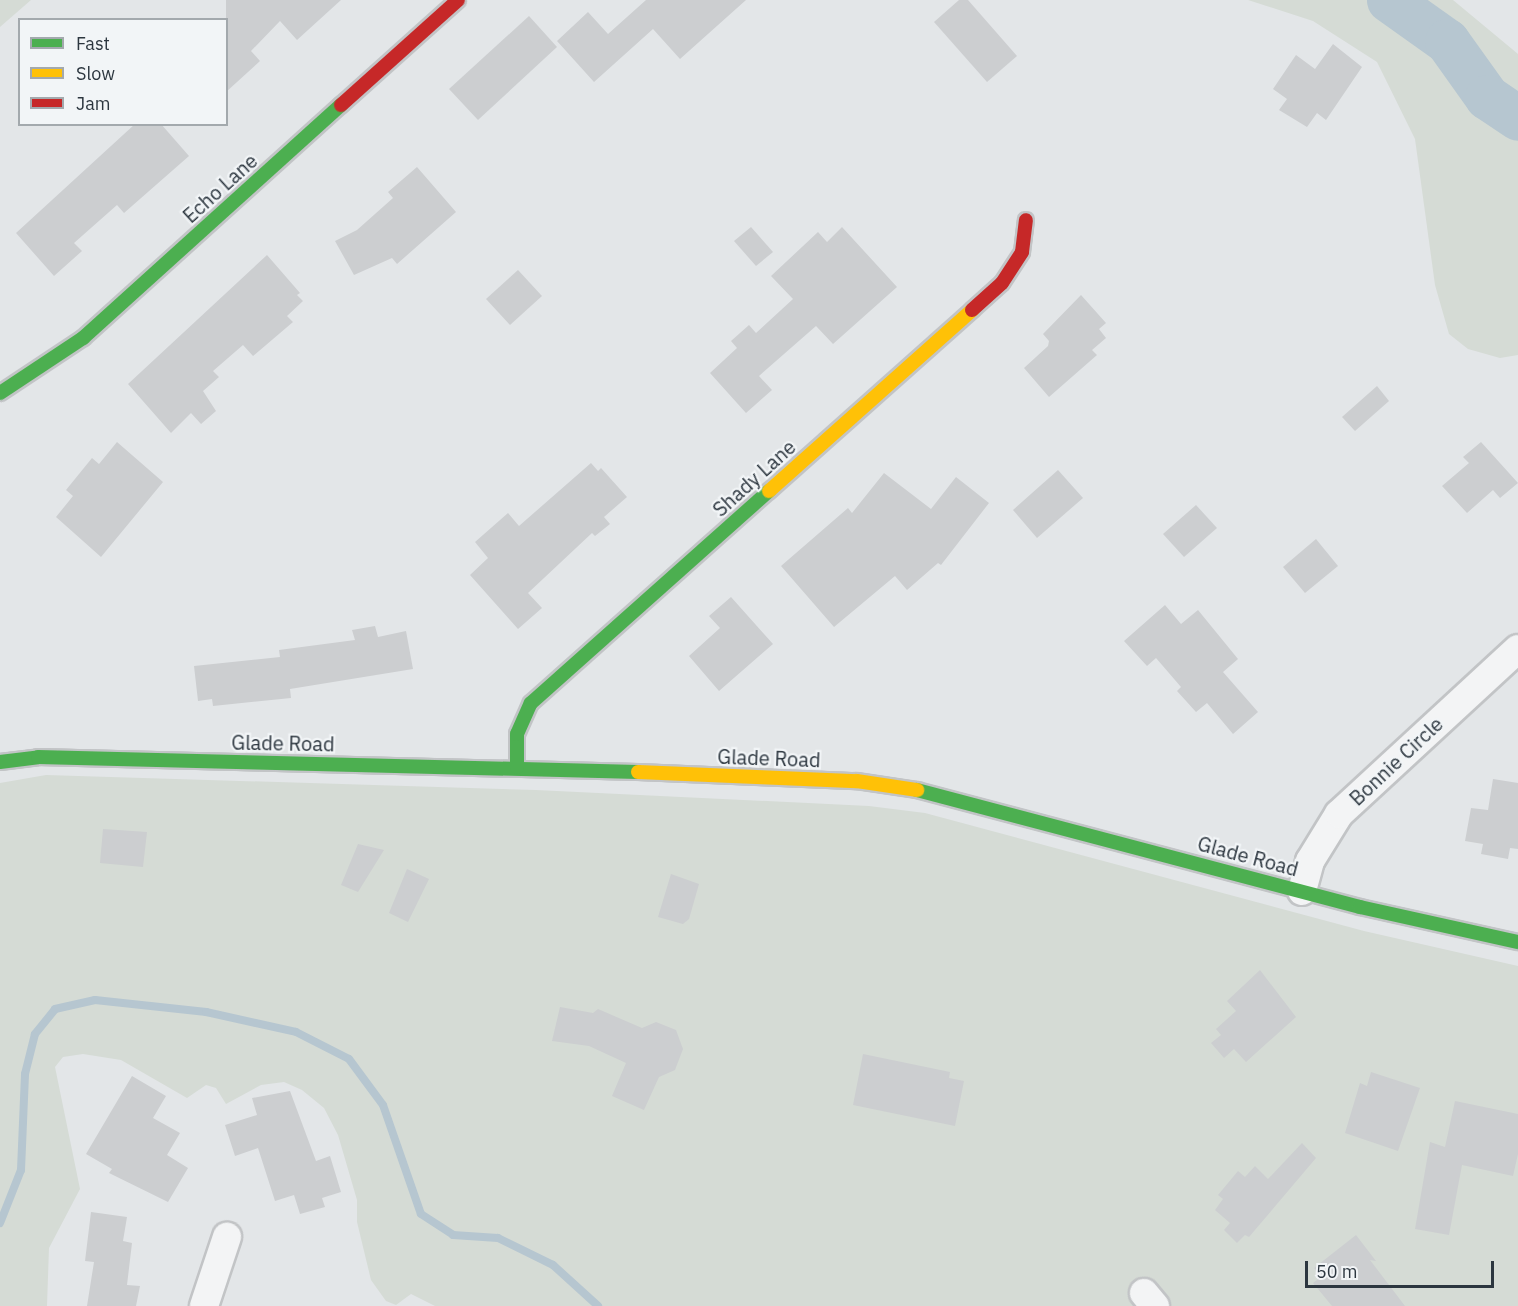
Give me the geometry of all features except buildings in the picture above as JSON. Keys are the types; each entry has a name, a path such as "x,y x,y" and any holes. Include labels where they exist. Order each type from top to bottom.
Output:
{"street":[{"name":"Echo Lane","path":"0,393 83,338 458,0"},
{"name":"Shady Lane","path":"517,767 517,734 531,703 1002,283 1022,252 1026,220"},
{"name":"Bonnie Circle","path":"1302,891 1310,861 1339,814 1518,649"},
{"name":"Glade Road","path":"0,762 38,757 517,767 857,781 914,789 1302,891 1518,942"},
{"path":"204,1306 227,1238"}],"shaded area":[{"path":"0,0 31,0 0,27"},
{"path":"1248,0 1377,0 1440,45 1482,106 1518,131 1518,355 1500,358 1468,349 1449,334 1435,285 1415,139 1377,62 1313,21"},
{"path":"1401,0 1453,0 1518,54 1518,111 1502,100 1446,29"},
{"path":"46,775 536,790 869,806 925,813 1364,931 1518,966 1518,1306 435,1306 411,1294 396,1305 386,1301 371,1280 357,1222 357,1200 338,1135 324,1108 302,1090 284,1082 261,1085 226,1104 216,1088 206,1085 187,1098 121,1060 83,1054 63,1057 55,1067 80,1189 49,1248 47,1306 0,1306 0,783"}],"waterway":[{"path":"1389,0 1447,41 1487,97 1518,118"},
{"path":"0,1223 21,1170 25,1074 35,1034 55,1009 95,1000 206,1012 296,1032 349,1059 383,1105 421,1214 453,1235 498,1238 553,1265 598,1306"}],"traffic: fast":[{"path":"0,393 83,338 341,105"},
{"path":"517,767 517,734 531,703 769,491"},
{"path":"0,762 38,757 638,772"},
{"path":"917,790 1360,907 1518,942"}],"traffic: slow":[{"path":"769,491 972,310"},
{"path":"638,772 857,781 917,790"}],"traffic: jam":[{"path":"341,105 458,0"},
{"path":"972,310 1002,283 1022,252 1026,220"}]}
